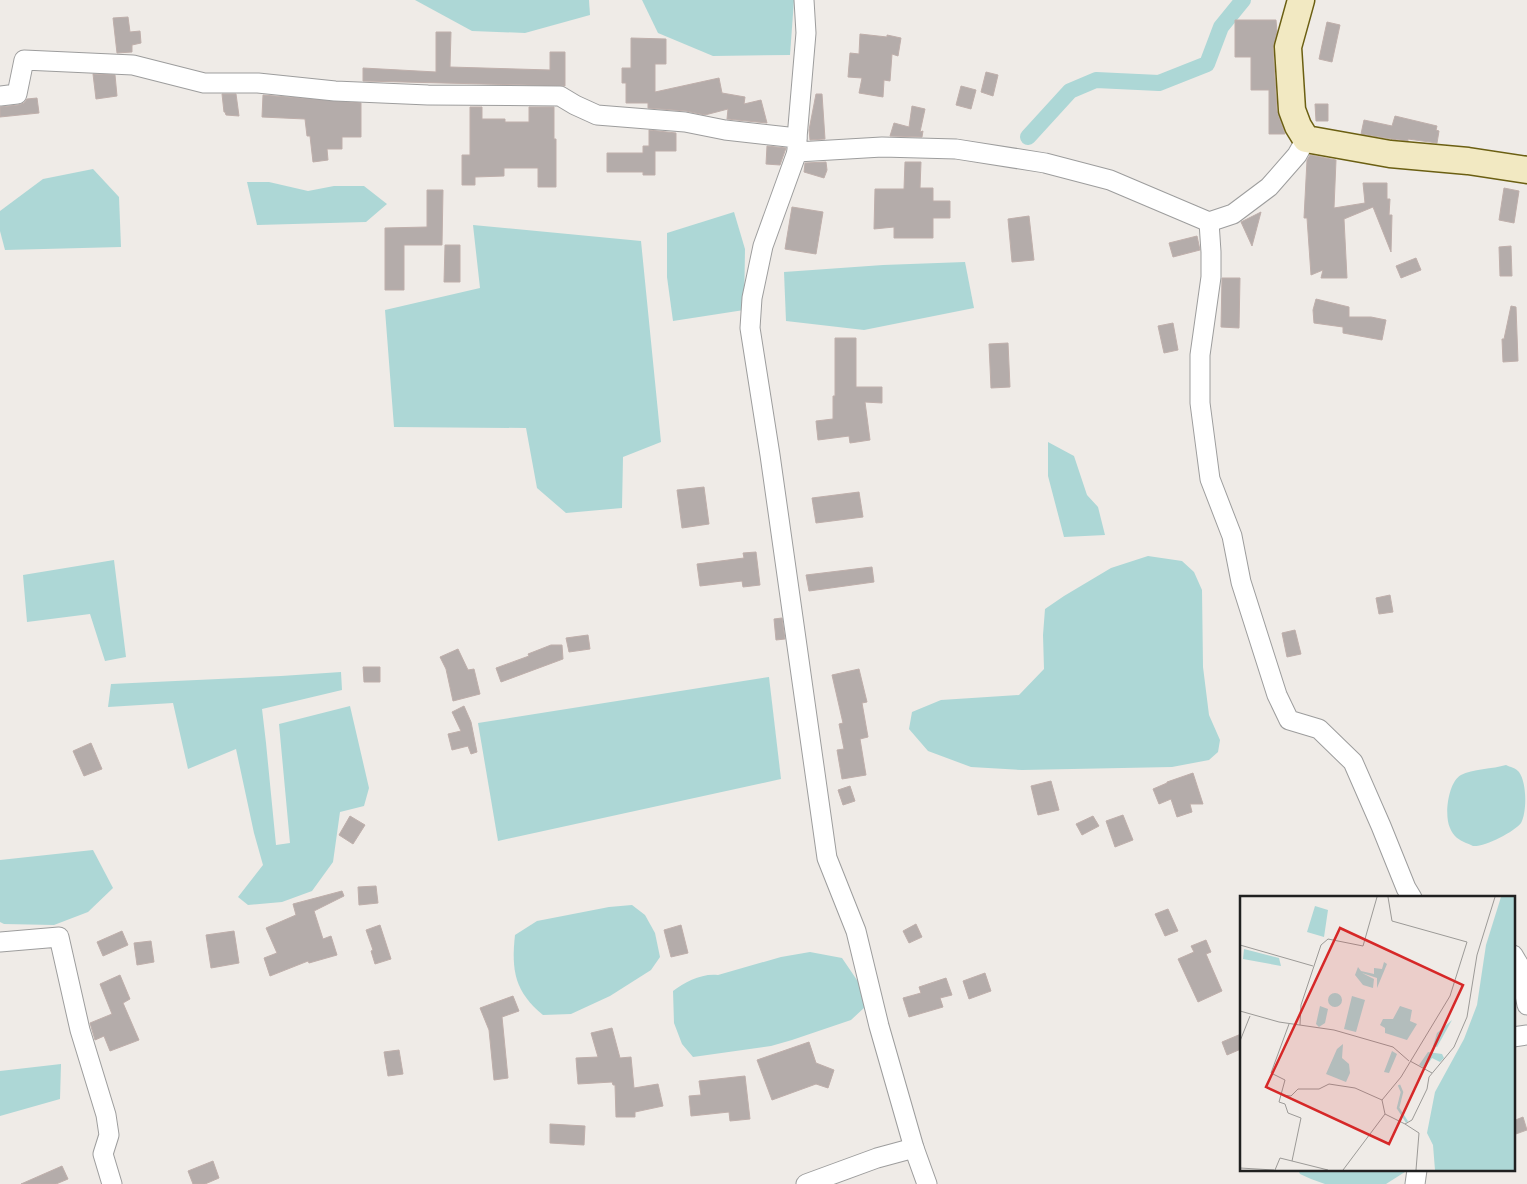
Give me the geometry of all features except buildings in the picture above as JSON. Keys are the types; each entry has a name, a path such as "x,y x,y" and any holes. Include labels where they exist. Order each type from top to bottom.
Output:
{"main road":[{"path":"1300,0 1288,47 1292,110 1298,126 1306,139 1390,154 1468,161 1527,170"}],"street":[{"path":"804,0 806,33 797,145 763,246 752,298 750,328 770,455 827,858 856,931 879,1026 926,1184"},
{"path":"0,96 17,94 24,60 133,65 204,83 258,83 335,91 428,95 560,96 575,106 597,115 686,122 797,145 956,149 1045,163 1110,180 1208,222 1233,214 1269,187 1297,155 1306,139"},
{"path":"1208,222 1211,277 1200,355 1200,403 1210,479 1232,536 1241,582 1277,695 1289,720 1319,730 1353,762 1411,896"},
{"path":"0,942 59,937 80,1030 106,1115 109,1135 103,1154 112,1184"},
{"path":"1514,957 1519,965 1527,1006"},
{"path":"1514,1037 1527,1035"},
{"path":"806,1184 877,1158 914,1148"}],"water":[{"path":"415,0 589,0 590,15 525,33 472,31"},
{"path":"642,0 794,0 790,55 713,56 658,33"},
{"path":"93,169 119,197 121,247 5,250 0,231 0,211 43,179"},
{"path":"247,182 269,182 308,191 334,186 364,186 387,204 366,222 257,225"},
{"path":"734,212 745,249 744,310 673,321 667,277 667,233"},
{"path":"473,225 641,241 661,442 623,457 622,508 566,513 537,488 526,428 394,427 385,310 480,288"},
{"path":"965,262 974,308 864,330 786,321 784,272 883,265"},
{"path":"1048,442 1074,456 1087,495 1098,507 1105,535 1064,537 1048,476"},
{"path":"1148,556 1182,561 1194,572 1202,590 1203,667 1209,715 1220,740 1218,752 1209,760 1172,767 1022,770 971,767 928,751 909,729 912,712 941,700 1019,695 1044,669 1043,635 1045,609 1111,568"},
{"path":"114,560 126,657 105,661 90,614 27,622 23,575"},
{"path":"341,672 342,690 262,709 276,845 290,843 279,724 350,706 369,788 364,806 340,812 333,862 312,891 282,902 248,905 238,897 263,865 254,833 236,749 188,769 173,703 108,707 111,684"},
{"path":"769,677 781,779 498,841 478,723"},
{"path":"1506,765 1518,771 1524,783 1525,805 1521,823 1492,842 1473,846 1461,841 1450,828 1447,816 1448,800 1453,785 1461,775 1466,773"},
{"path":"93,850 113,888 88,912 54,925 4,924 0,922 0,860"},
{"path":"632,905 645,915 655,933 660,957 651,970 610,996 571,1014 543,1015 526,998 517,980 514,959 515,935 537,921 609,907"},
{"path":"810,952 842,958 859,983 865,1007 851,1020 771,1046 693,1057 682,1044 674,1023 673,991 688,981 706,975 718,975 781,957"},
{"path":"61,1064 60,1099 0,1116 0,1071"},
{"path":"1299,1172 1405,1172 1386,1184 1325,1184"}],"waterway":[{"path":"1028,137 1070,91 1096,80 1159,83 1207,64 1221,27 1243,0"}]}
